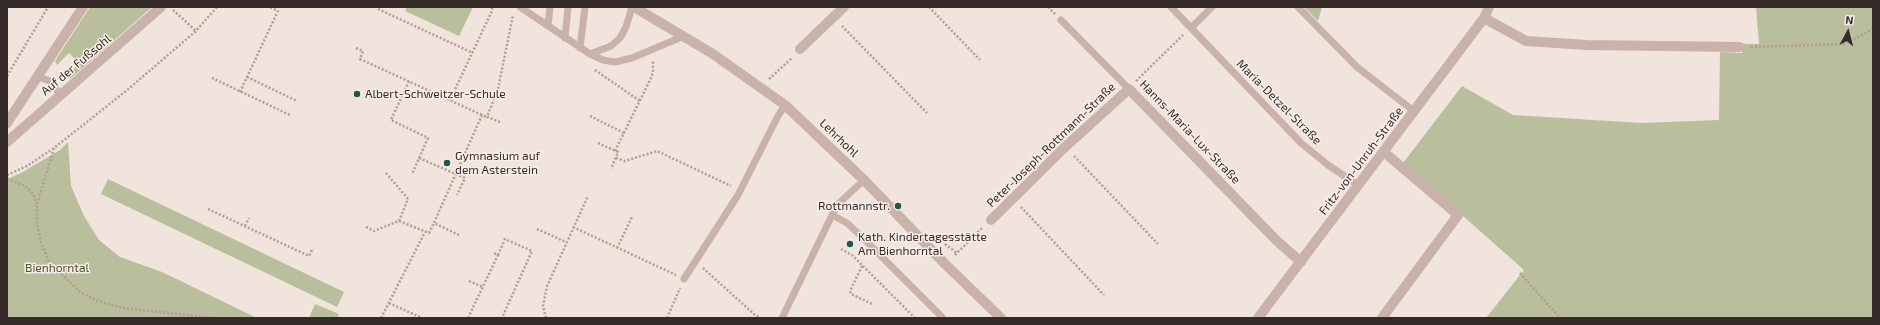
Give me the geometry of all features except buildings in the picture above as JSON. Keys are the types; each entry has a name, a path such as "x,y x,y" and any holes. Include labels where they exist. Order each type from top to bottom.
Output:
{"street":[{"name":"Auf der Fußsohl","path":"7,123 83,7"},
{"name":"Auf der Fußsohl","path":"7,142 161,7"},
{"name":"Lehrhohl","path":"633,7 684,36 762,87 785,105 864,180 1001,318"},
{"path":"800,49 844,7"},
{"name":"Fritz-von-Unruh-Straße","path":"1258,318 1415,112 1484,18 1489,7"},
{"path":"1484,18 1526,41 1587,45 1740,47"},
{"name":"Peter-Joseph-Rottmann-Straße","path":"991,220 1065,147 1129,89"},
{"name":"Hanns-Maria-Lux-Straße","path":"1129,89 1277,241 1301,262"},
{"path":"1382,318 1458,216 1384,152"}],"lane":[{"path":"520,7 580,48 603,60 615,62 632,58 684,36"},
{"path":"531,15 532,7"},
{"path":"548,26 550,7"},
{"path":"565,38 568,7"},
{"path":"580,48 585,7"},
{"path":"590,54 611,46 620,38 626,27 633,7"},
{"name":"Maria-Detzel-Straße","path":"1171,7 1301,143 1328,165 1358,185"},
{"path":"1191,28 1212,7"},
{"path":"1298,7 1357,67 1415,112"},
{"name":"Hanns-Maria-Lux-Straße","path":"1061,20 1129,89"},
{"path":"38,77 50,81 60,94"},
{"path":"684,279 740,190 785,105"},
{"path":"782,318 832,214 841,200 864,180"},
{"path":"832,214 847,223 861,236 943,318"}],"path":[{"path":"7,76 48,7"},
{"path":"169,7 196,31"},
{"path":"7,176 27,166 54,148 126,91 196,31 217,7"},
{"path":"240,92 278,11 270,7"},
{"path":"450,100 492,11 492,7"},
{"path":"929,7 980,60"},
{"path":"378,9 473,53"},
{"path":"487,117 498,89 514,13"},
{"path":"834,17 927,113"},
{"path":"1129,89 1191,28"},
{"path":"1740,47 1844,44 1873,29"},
{"path":"356,48 363,51 360,59 500,122"},
{"path":"762,87 800,49"},
{"path":"615,151 653,72 654,60 651,51"},
{"path":"247,77 297,101"},
{"path":"212,78 290,115"},
{"path":"408,81 391,120 428,138 412,174"},
{"path":"366,227 374,231 399,221 429,234 482,115"},
{"path":"590,116 624,133"},
{"path":"598,143 618,152 611,169"},
{"path":"1065,147 1158,244"},
{"path":"37,204 54,148"},
{"path":"616,158 625,161 657,151 740,190"},
{"path":"419,158 465,178 457,195"},
{"path":"386,173 408,199 399,221"},
{"path":"7,179 25,186 33,194 37,204 41,243 48,262 81,293 98,301 123,308 214,318"},
{"path":"546,318 543,306 547,286 588,196"},
{"path":"1012,198 1104,295"},
{"path":"208,209 309,256 313,248"},
{"path":"617,248 632,217"},
{"path":"245,226 249,218"},
{"path":"955,255 991,220"},
{"path":"434,223 459,235"},
{"path":"573,227 684,279 667,318"},
{"path":"536,229 566,242"},
{"path":"381,318 425,232"},
{"path":"468,318 505,238 532,251 502,318"},
{"path":"841,248 852,255 915,318"},
{"path":"494,252 498,255"},
{"path":"695,261 755,315 761,318"},
{"path":"862,266 850,291 851,294 872,304"},
{"path":"1520,273 1560,318"},
{"path":"469,281 483,287"},
{"path":"389,303 422,318"}],"green space":[{"path":"90,7 152,7 70,79 67,76 79,63 69,53 57,65 55,61"},
{"path":"407,7 473,7 459,36 405,11"},
{"path":"1304,7 1322,7 1318,21"},
{"path":"1756,7 1873,7 1873,318 1486,318 1524,270 1403,163 1462,86 1513,115 1641,123 1719,120 1720,52 1742,53 1743,44 1759,44"},
{"name":"Bienhorntal","path":"68,142 71,186 84,216 99,240 120,257 162,272 257,318 7,318 7,179 21,173 60,150"},
{"path":"108,179 344,292 337,307 101,194"},
{"path":"315,304 339,314 337,318 309,318"}],"place":[{"name":"Albert-Schweitzer-Schule","path":"357,94"},
{"name":"Gymnasium auf dem Asterstein","path":"447,163"},
{"name":"Rottmannstr.","path":"898,206"},
{"name":"Kath. Kindertagesstätte Am Bienhorntal","path":"850,244"}]}
